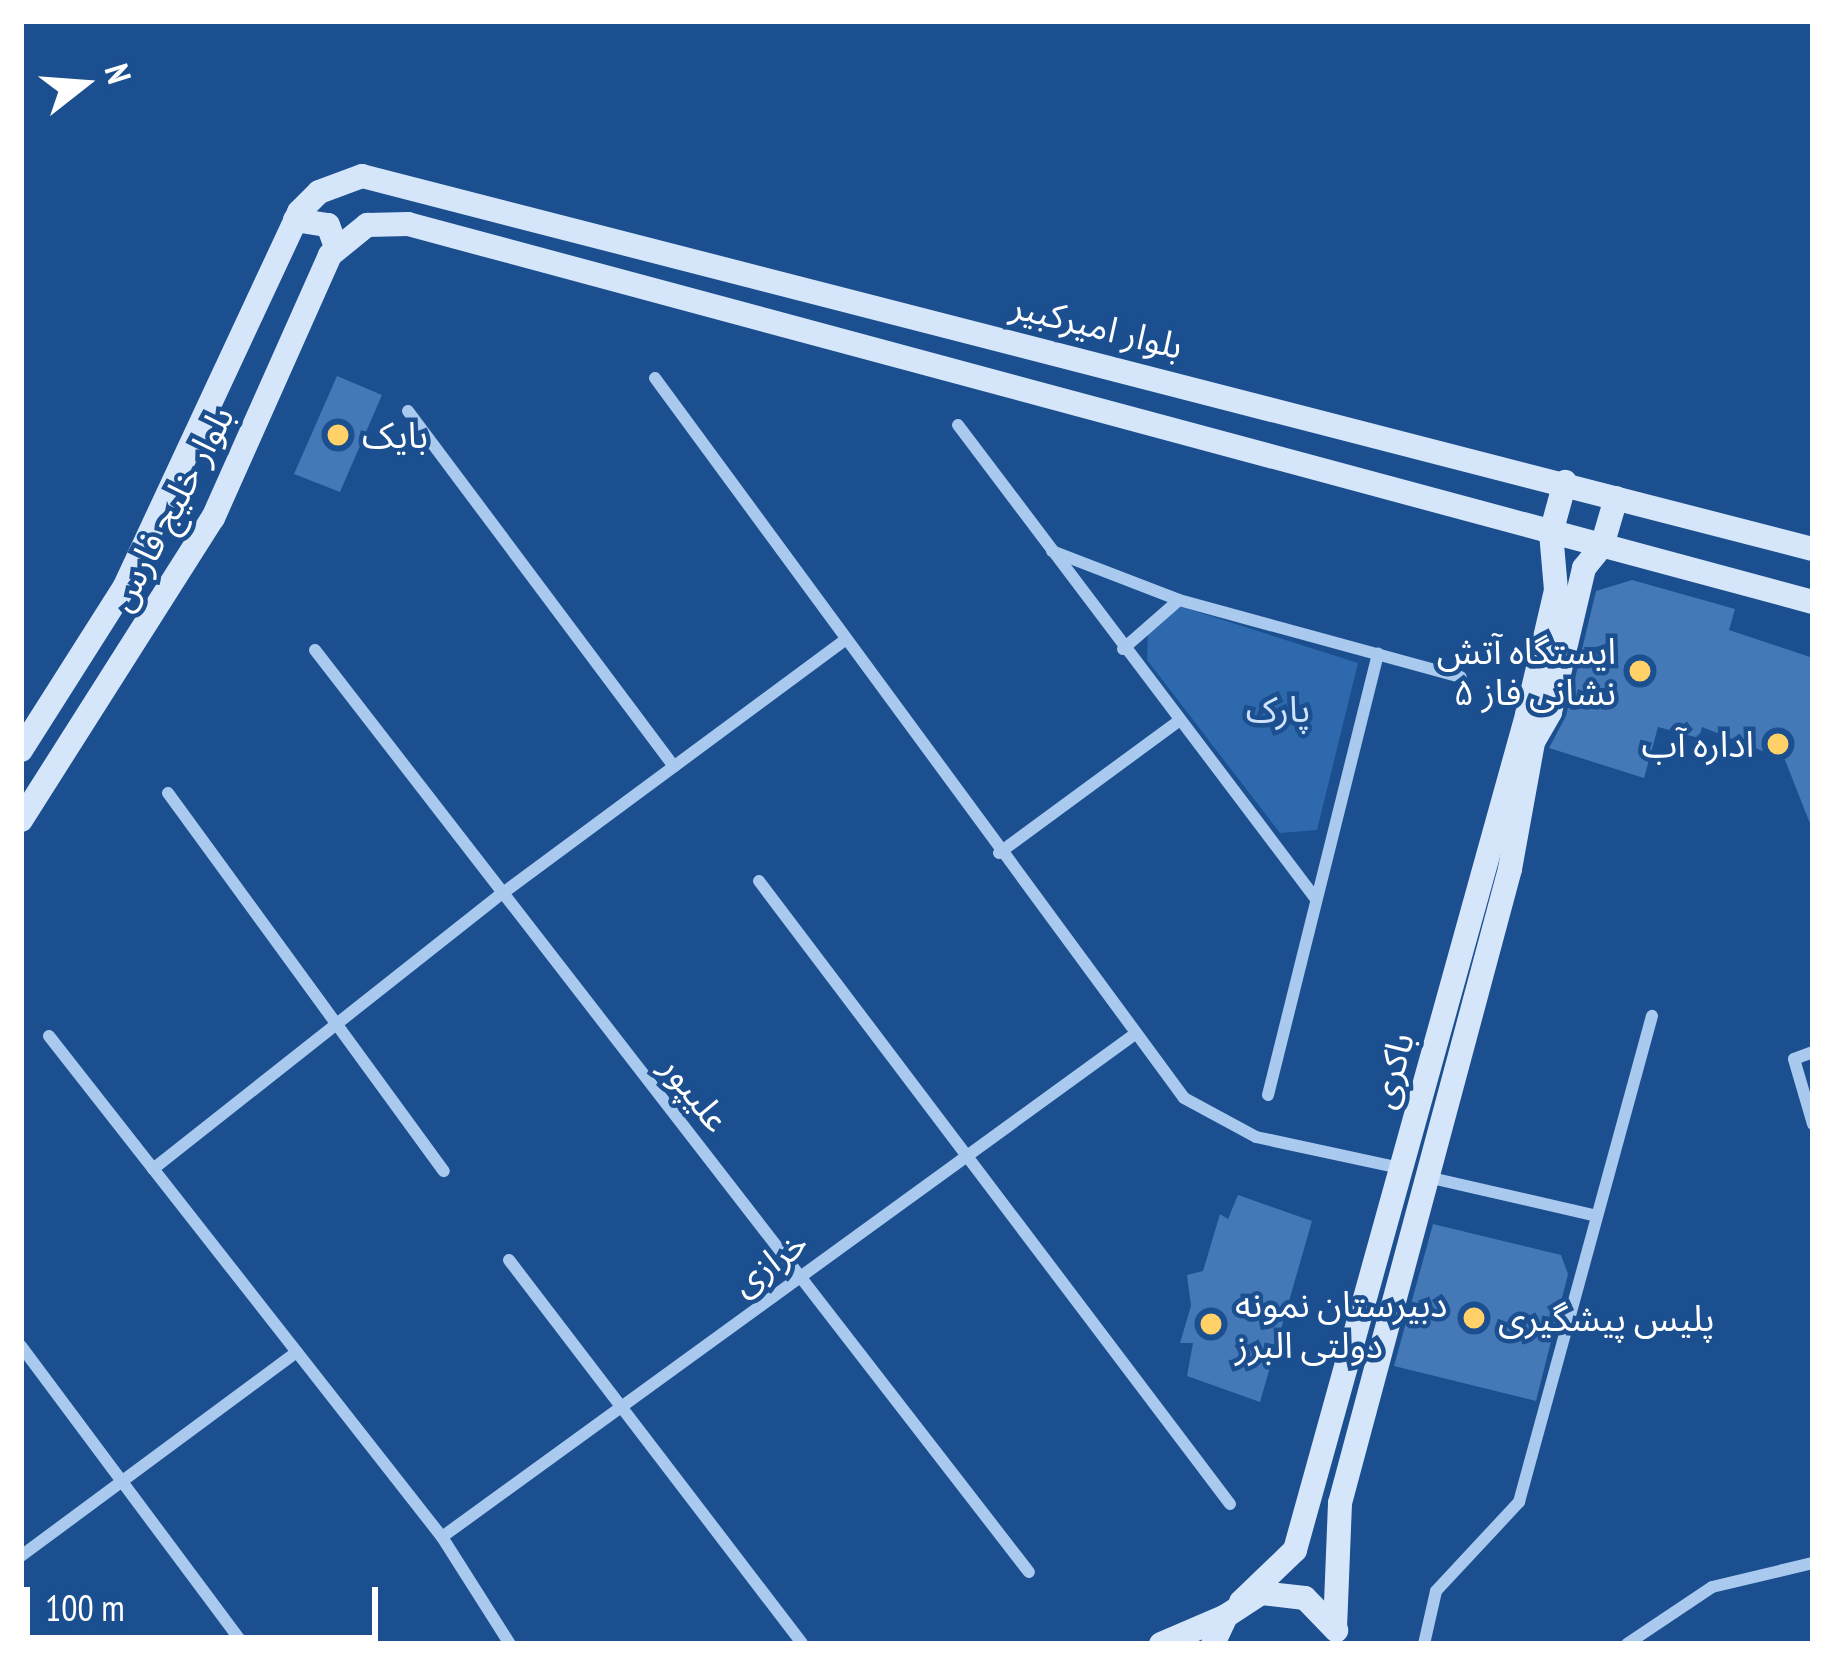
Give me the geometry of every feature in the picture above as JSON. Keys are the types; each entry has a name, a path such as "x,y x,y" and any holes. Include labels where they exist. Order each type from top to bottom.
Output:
{"street":[{"name":"بلوار امیرکبیر","path":"362,176 413,183 1813,549"},
{"name":"بلوار خلیج فارس","path":"21,750 124,588 295,220 319,192 362,176"},
{"path":"408,224 400,197 413,183"},
{"path":"295,220 328,225 336,247 367,225 408,224 1813,602"},
{"name":"بلوار خلیج فارس","path":"21,820 213,518 336,247"},
{"path":"655,378 1131,1037 1184,1098 1256,1137 1597,1216"},
{"path":"408,411 674,766"},
{"path":"958,425 1316,899"},
{"name":"باکری","path":"1233,1609 1294,1550 1527,715 1556,590 1551,533 1565,482"},
{"name":"باکری","path":"1338,1636 1340,1504 1510,869 1533,742 1550,712 1584,568 1603,546 1616,498"},
{"path":"1051,551 1179,601 1461,677"},
{"path":"1124,649 1179,601"},
{"path":"154,1169 502,893 844,640"},
{"name":"علیپور","path":"315,650 1030,1572"},
{"path":"1268,1095 1378,654"},
{"path":"999,853 1179,721"},
{"path":"168,793 444,1171"},
{"path":"760,881 1229,1504"},
{"path":"1424,1644 1436,1591 1519,1502 1652,1016"},
{"path":"49,1036 442,1537 510,1644"},
{"name":"خرازی","path":"442,1537 1131,1037"},
{"path":"1813,1052 1794,1059 1813,1124"},
{"path":"509,1260 802,1643"},
{"path":"21,1346 243,1644"},
{"path":"21,1556 297,1352"},
{"path":"1627,1644 1712,1587 1813,1562"},
{"path":"1161,1644 1261,1593 1305,1598 1338,1636"},
{"path":"1214,1644 1233,1609"}],"green space":[{"name":"پارک","path":"1179,606 1358,663 1317,830 1280,833 1147,660 1148,630"}],"building":[{"name":"بایک","path":"337,376 382,395 340,492 294,474"},
{"name":"ایستگاه آتش نشانی فاز ۵","path":"1632,580 1735,609 1729,630 1813,658 1813,831 1785,760 1702,727 1699,738 1658,727 1644,778 1549,748 1566,716 1596,591"},
{"path":"1238,1195 1312,1221 1260,1402 1187,1376 1193,1343 1180,1343 1191,1306 1187,1275 1203,1271 1220,1214 1228,1219"},
{"name":"پلیس پیشگیری","path":"1433,1224 1561,1255 1568,1274 1536,1401 1394,1366"}],"place":[{"name":"بایک","path":"338,435"},
{"name":"ایستگاه آتش نشانی فاز ۵","path":"1640,671"},
{"name":"اداره آب","path":"1778,744"},
{"name":"پلیس پیشگیری","path":"1474,1318"},
{"name":"دبیرستان نمونه دولتی البرز","path":"1211,1324"}]}
